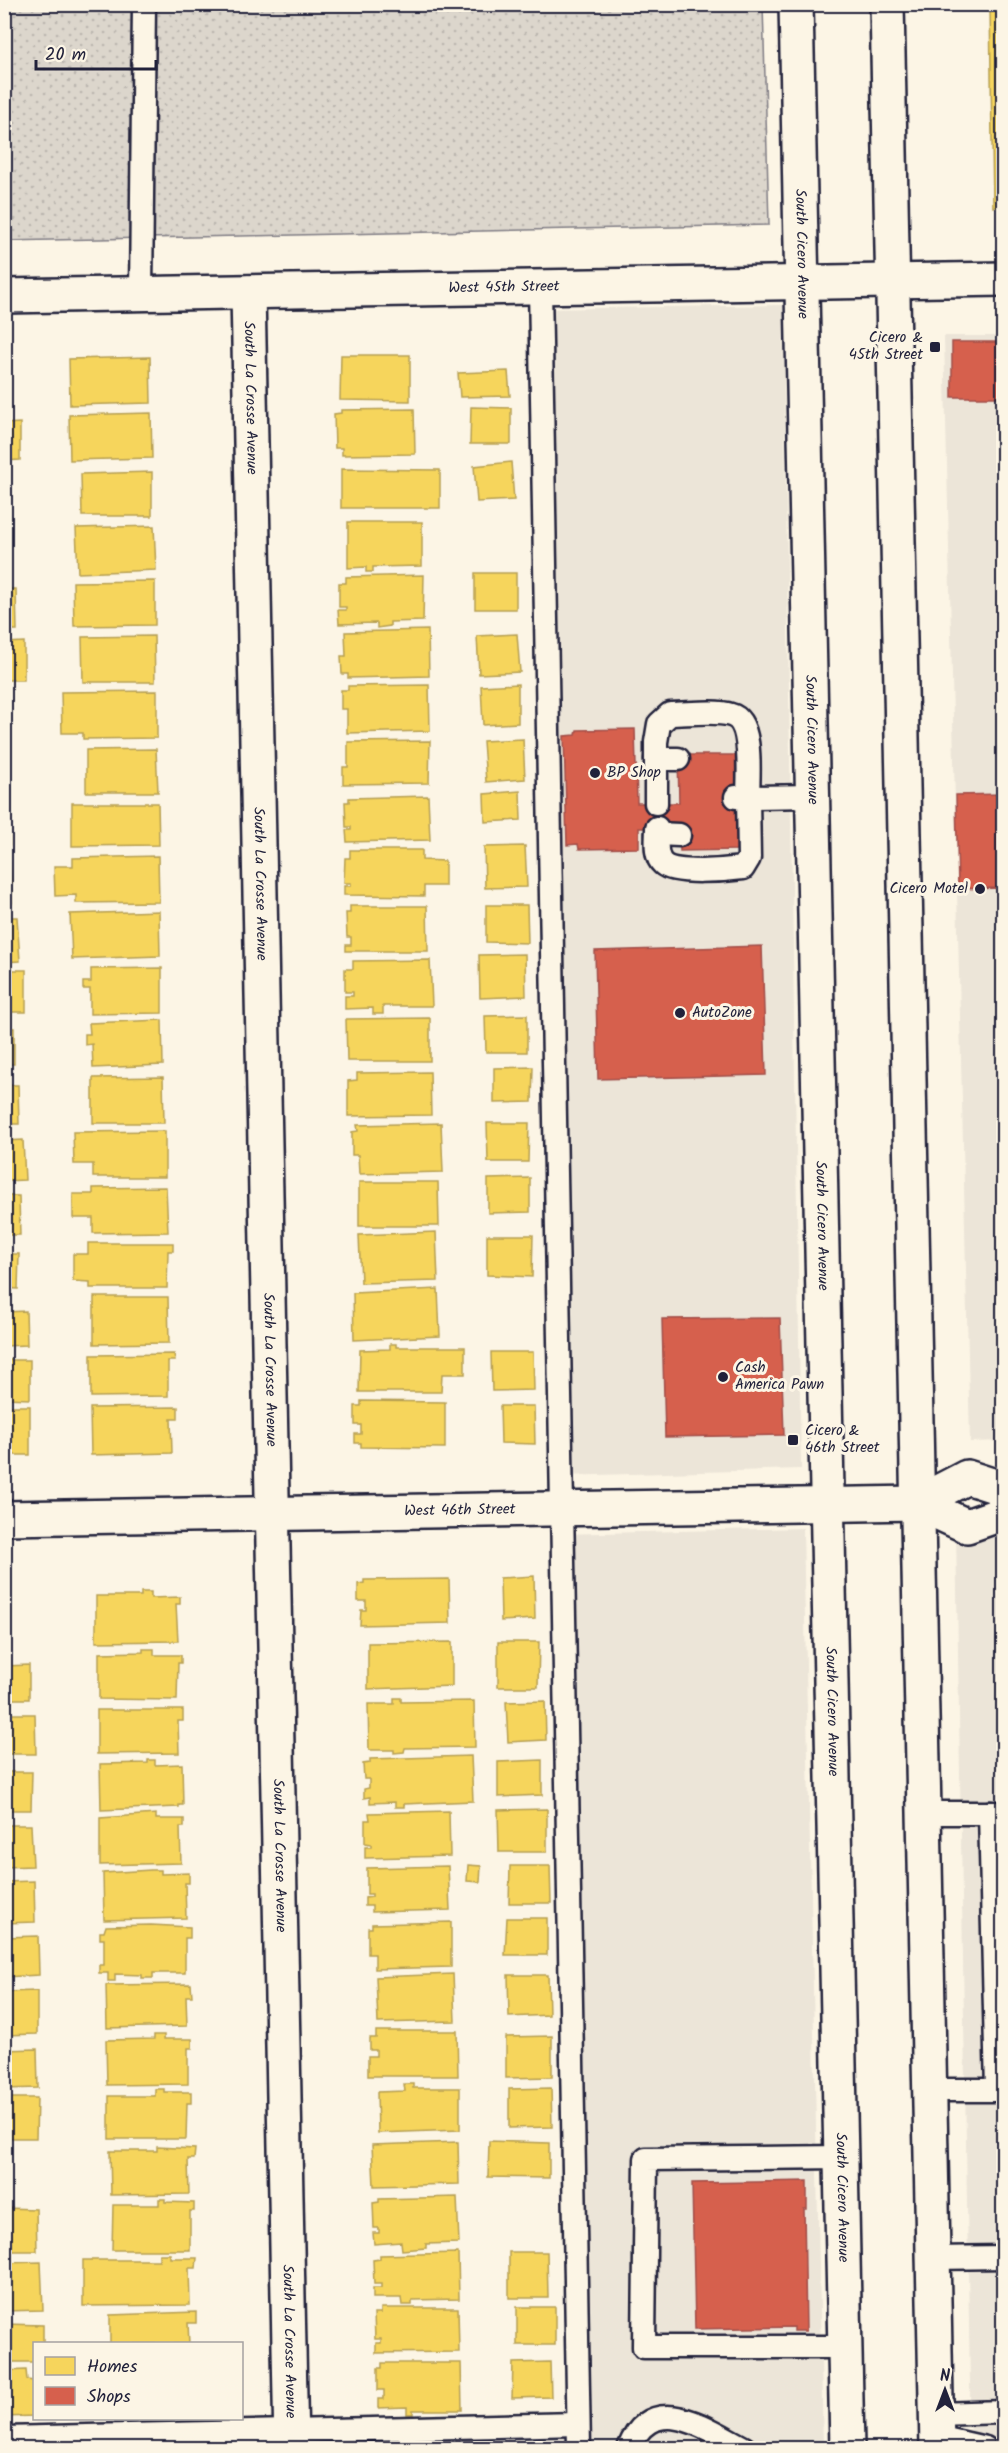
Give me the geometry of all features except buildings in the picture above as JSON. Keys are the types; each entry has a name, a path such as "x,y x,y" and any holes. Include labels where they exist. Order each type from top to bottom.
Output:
{"main road":[{"name":"South Cicero Avenue","path":"796,4 826,1504 848,2448"},
{"path":"887,4 936,2433"},
{"name":"West 45th Street","path":"4,296 1004,279"},
{"name":"South La Crosse Avenue","path":"248,292 291,2440"},
{"name":"West 46th Street","path":"917,1503 967,1477 1004,1488"},
{"name":"West 46th Street","path":"4,1518 917,1503 967,1526 1004,1513"}],"lane":[{"path":"141,294 144,4"},
{"path":"540,287 579,2448"},
{"path":"656,803 667,759 659,724 670,714 732,715 741,722 747,737 741,759 743,835 749,858 743,868 676,870 663,864 657,853 657,831 679,835"},
{"path":"742,797 813,796"},
{"path":"923,1813 997,1813 1000,2090 929,2090"},
{"path":"842,2157 646,2159 644,2347 846,2347"},
{"path":"933,2258 1004,2257"},
{"path":"936,2433 1004,2412"},
{"path":"631,2448 644,2426 659,2418 672,2416 695,2422 744,2448"},
{"path":"4,2438 291,2440 578,2424"},
{"path":"936,2433 985,2448"}],"shaded area":[{"path":"4,5 763,5 769,225 5,241"},
{"path":"783,305 801,1469 561,1476 540,309"},
{"name":"Cicero Motel","path":"944,336 1003,336 1003,1441 970,1442"},
{"path":"803,1528 823,2448 314,2448 313,2430 578,2423 562,1534"},
{"path":"1003,1530 1003,2448 971,2448 956,1531"},
{"path":"255,2432 255,2448 5,2448"}],"place":[{"name":"Cicero & 45th Street","path":"935,347"},
{"name":"BP Shop","path":"595,773"},
{"name":"Cicero Motel","path":"980,889"},
{"name":"AutoZone","path":"680,1013"},
{"name":"Cash America Pawn","path":"723,1377"},
{"name":"Cicero & 46th Street","path":"793,1440"}]}
